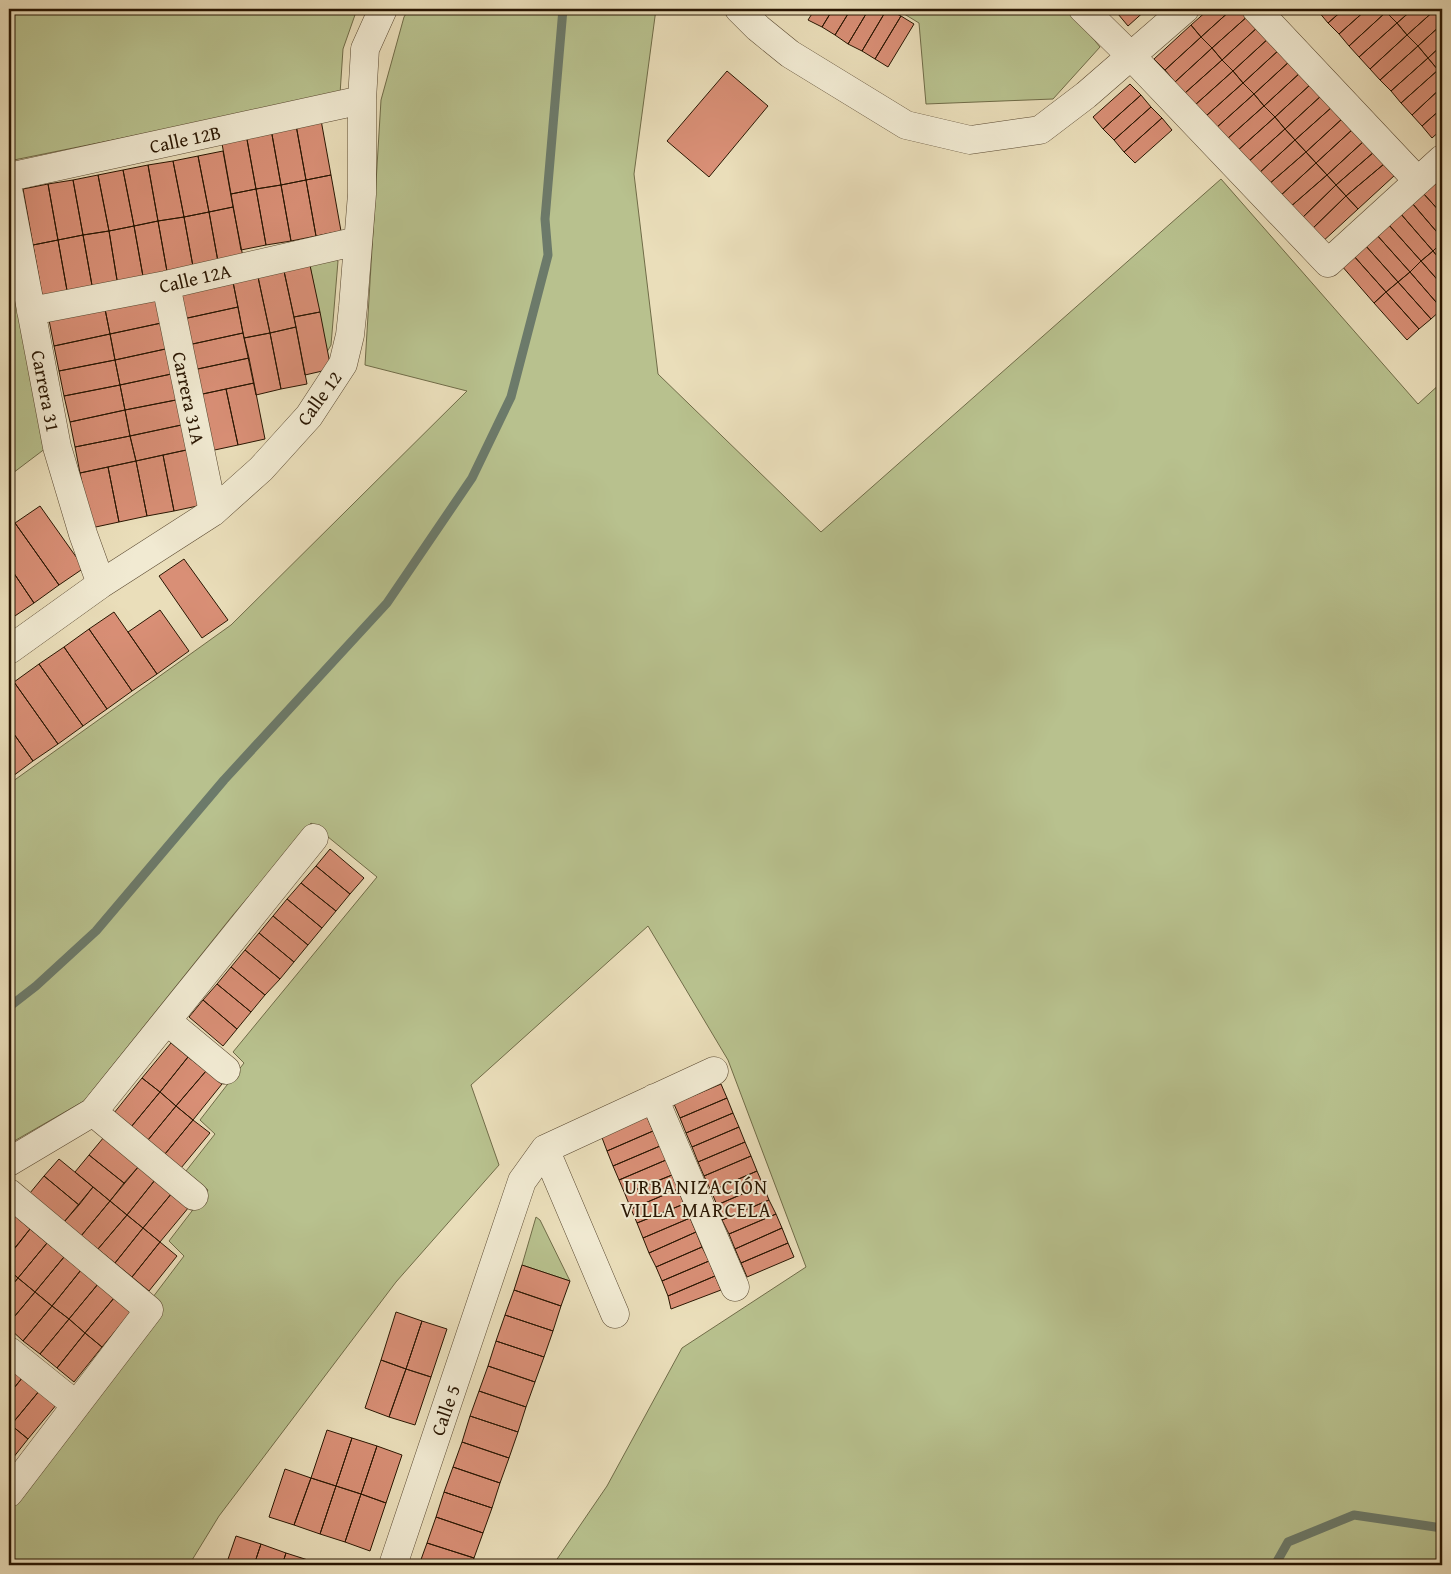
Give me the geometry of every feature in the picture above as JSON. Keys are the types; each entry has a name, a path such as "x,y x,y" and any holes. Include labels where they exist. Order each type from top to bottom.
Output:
{"street":[{"path":"738,9 790,54 906,126 970,140 1040,130 1132,57 1185,9"},
{"path":"1083,9 1132,57 1328,263 1442,159"},
{"path":"1256,9 1418,181"},
{"name":"Calle 12","path":"9,650 101,584 212,512 261,469 308,416 343,364 354,307 362,194 364,49 377,12"},
{"name":"Calle 12B","path":"9,178 362,100"},
{"name":"Carrera 31","path":"9,194 57,447 83,534 101,584"},
{"name":"Calle 12A","path":"31,311 166,285 358,241"},
{"name":"Carrera 31A","path":"166,285 212,512"},
{"path":"9,1162 93,1112 314,838"},
{"path":"167,1021 226,1070"},
{"path":"615,1314 544,1148 714,1071"},
{"path":"654,1098 735,1287"},
{"path":"93,1112 194,1196"},
{"name":"Calle 5","path":"392,1565 522,1181 544,1148"},
{"path":"9,1193 148,1310 9,1493"},
{"path":"9,1351 76,1405"}],"green space":[{"path":"9,9 354,9 356,12 343,49 340,94 9,161"},
{"path":"409,9 656,9 634,174 658,374 821,532 1221,179 1418,404 1442,382 1442,1565 553,1565 607,1486 682,1348 806,1267 728,1060 648,926 471,1085 499,1165 396,1282 219,1516 189,1565 9,1565 9,1508 162,1305 153,1297 184,1256 169,1241 208,1190 186,1171 215,1134 200,1120 244,1063 233,1052 377,877 311,823 233,915 84,1101 9,1144 9,784 231,625 467,391 365,365 381,100 404,17"},
{"path":"896,9 1069,9 1100,47 1053,99 926,104 919,23"},
{"path":"308,256 326,256 338,261 331,345 327,352"},
{"path":"9,263 46,448 9,476"},
{"path":"536,1217 540,1220 570,1281 522,1265"}],"building":[{"path":"815,9 833,9 822,27 808,20"},
{"path":"833,9 851,9 835,35 822,27"},
{"path":"851,9 869,9 848,44 835,35"},
{"path":"869,9 887,9 862,51 848,44"},
{"path":"887,9 901,16 875,59 862,51"},
{"path":"1124,9 1147,9 1128,26 1118,14"},
{"path":"1209,9 1232,9 1201,37 1191,25"},
{"path":"1232,9 1244,9 1249,15 1212,48 1201,37"},
{"path":"1321,9 1344,9 1328,23 1318,11"},
{"path":"1344,9 1367,9 1339,34 1328,23"},
{"path":"1367,9 1383,9 1386,12 1349,46 1339,34"},
{"path":"1390,9 1413,9 1397,23 1386,12"},
{"path":"1413,9 1436,9 1407,35 1397,23"},
{"path":"1436,9 1442,9 1442,24 1418,46 1407,35"},
{"path":"1386,12 1397,23 1359,57 1349,46"},
{"path":"1249,15 1259,26 1222,60 1212,48"},
{"path":"901,16 914,24 888,67 875,59"},
{"path":"1397,23 1407,35 1370,69 1359,57"},
{"path":"1442,24 1442,45 1428,58 1418,46"},
{"path":"1191,25 1201,37 1165,70 1154,59"},
{"path":"1259,26 1270,37 1233,71 1222,60"},
{"path":"1407,35 1418,46 1380,80 1370,69"},
{"path":"1201,37 1212,48 1175,82 1165,70"},
{"path":"1270,37 1280,49 1243,83 1233,71"},
{"path":"1442,45 1442,66 1438,70 1428,58"},
{"path":"1418,46 1428,58 1391,91 1380,80"},
{"path":"1212,48 1222,60 1185,93 1175,82"},
{"path":"1280,49 1291,60 1254,94 1243,83"},
{"path":"1428,58 1438,70 1401,103 1391,91"},
{"path":"1222,60 1233,71 1195,105 1185,93"},
{"path":"1291,60 1301,72 1264,106 1254,94"},
{"path":"1438,70 1442,74 1442,87 1412,115 1401,103"},
{"path":"727,71 768,106 709,177 667,141"},
{"path":"1233,71 1243,83 1206,116 1195,105"},
{"path":"1301,72 1311,84 1275,117 1264,106"},
{"path":"1243,83 1254,94 1216,128 1206,116"},
{"path":"1130,84 1141,95 1103,129 1093,117"},
{"path":"1311,84 1322,95 1285,129 1275,117"},
{"path":"1442,87 1442,108 1422,126 1412,115"},
{"path":"1254,94 1264,106 1227,139 1216,128"},
{"path":"1141,95 1151,107 1114,140 1103,129"},
{"path":"1322,95 1332,107 1295,140 1285,129"},
{"path":"1264,106 1275,117 1237,151 1227,139"},
{"path":"1151,107 1162,118 1124,152 1114,140"},
{"path":"1332,107 1343,118 1306,152 1295,140"},
{"path":"1442,108 1442,129 1432,138 1422,126"},
{"path":"1275,117 1285,129 1247,163 1237,151"},
{"path":"1162,118 1172,130 1135,163 1124,152"},
{"path":"1343,118 1353,129 1316,163 1306,152"},
{"path":"321,120 331,175 306,180 296,125"},
{"path":"296,125 306,180 281,185 271,129"},
{"path":"271,129 281,185 256,189 246,134"},
{"path":"1285,129 1295,140 1258,174 1247,163"},
{"path":"1353,129 1364,141 1327,175 1316,163"},
{"path":"246,134 256,189 231,194 221,138"},
{"path":"1295,140 1306,152 1268,185 1258,174"},
{"path":"1364,141 1374,152 1336,185 1327,175"},
{"path":"223,151 233,207 209,212 198,156"},
{"path":"1306,152 1316,163 1279,197 1268,185"},
{"path":"1374,152 1384,164 1346,196 1336,185"},
{"path":"198,156 209,212 184,217 173,161"},
{"path":"173,161 184,217 158,221 148,165"},
{"path":"1316,163 1327,175 1289,208 1279,197"},
{"path":"1384,164 1395,175 1358,209 1346,196"},
{"path":"148,165 158,221 134,226 123,170"},
{"path":"123,170 134,226 109,231 98,175"},
{"path":"98,175 109,231 83,235 73,180"},
{"path":"331,175 341,231 316,236 306,180"},
{"path":"1327,175 1336,185 1300,220 1289,208"},
{"path":"1442,176 1442,191 1435,183"},
{"path":"73,180 83,235 58,240 48,184"},
{"path":"306,180 316,236 291,241 281,185"},
{"path":"1435,183 1442,191 1442,214 1423,193"},
{"path":"48,184 58,240 33,245 23,189"},
{"path":"281,185 291,241 266,245 256,189"},
{"path":"1336,185 1346,196 1310,231 1300,220"},
{"path":"256,189 266,245 241,250 231,194"},
{"path":"1423,193 1442,214 1442,238 1412,203"},
{"path":"1346,196 1358,209 1321,243 1310,231"},
{"path":"1412,203 1442,238 1442,242 1433,251 1400,213"},
{"path":"233,207 244,262 219,267 209,212"},
{"path":"209,212 219,267 194,272 184,217"},
{"path":"1400,213 1433,251 1421,261 1388,224"},
{"path":"184,217 194,272 168,277 158,221"},
{"path":"158,221 168,277 144,282 134,226"},
{"path":"1388,224 1421,261 1410,272 1376,234"},
{"path":"134,226 144,282 118,286 109,231"},
{"path":"109,231 118,286 93,291 83,235"},
{"path":"1376,234 1410,272 1398,282 1365,245"},
{"path":"83,235 93,291 68,296 58,240"},
{"path":"58,240 68,296 43,300 33,245"},
{"path":"1442,242 1442,262 1433,251"},
{"path":"1365,245 1398,282 1386,292 1353,255"},
{"path":"1433,251 1442,262 1442,285 1421,261"},
{"path":"1353,255 1386,292 1374,303 1341,265"},
{"path":"308,256 320,312 294,317 282,262"},
{"path":"1421,261 1442,285 1442,309 1410,272"},
{"path":"284,271 296,327 270,333 258,277"},
{"path":"1410,272 1442,309 1431,319 1398,282"},
{"path":"258,277 270,333 244,338 233,282"},
{"path":"233,282 238,307 183,319 178,294"},
{"path":"1398,282 1431,319 1419,329 1386,292"},
{"path":"1386,292 1419,329 1407,340 1374,303"},
{"path":"160,297 166,322 110,334 105,309"},
{"path":"238,307 243,333 188,345 183,319"},
{"path":"105,309 110,334 54,346 49,320"},
{"path":"320,312 331,369 305,375 294,317"},
{"path":"166,322 170,348 115,360 110,334"},
{"path":"296,327 307,384 281,389 270,333"},
{"path":"243,333 249,358 193,370 188,345"},
{"path":"270,333 281,389 256,395 244,338"},
{"path":"110,334 115,360 59,371 54,346"},
{"path":"170,348 176,373 120,385 115,360"},
{"path":"249,358 254,383 198,395 193,370"},
{"path":"115,360 120,385 64,396 59,371"},
{"path":"176,373 181,399 125,410 120,385"},
{"path":"254,383 265,439 238,445 226,389"},
{"path":"120,385 125,410 70,422 64,396"},
{"path":"226,389 238,445 210,451 198,395"},
{"path":"181,399 186,424 130,436 125,410"},
{"path":"125,410 130,436 75,447 70,422"},
{"path":"186,424 191,449 136,461 130,436"},
{"path":"130,436 136,461 80,473 75,447"},
{"path":"191,449 202,505 174,511 163,455"},
{"path":"163,455 174,511 147,516 136,461"},
{"path":"136,461 147,516 119,522 108,467"},
{"path":"108,467 119,522 91,528 80,473"},
{"path":"40,506 84,568 59,585 15,523"},
{"path":"15,523 59,585 34,603 9,566 9,528"},
{"path":"184,559 228,620 202,638 159,576"},
{"path":"9,566 34,603 9,620"},
{"path":"160,610 189,651 157,674 128,632"},
{"path":"114,612 157,674 132,691 89,629"},
{"path":"89,629 132,691 107,709 64,647"},
{"path":"64,647 107,709 83,726 39,664"},
{"path":"39,664 83,726 58,744 14,682"},
{"path":"14,682 58,744 33,761 9,727 9,686"},
{"path":"9,727 33,761 9,779"},
{"path":"330,849 364,878 350,894 316,866"},
{"path":"316,866 350,894 336,911 301,883"},
{"path":"301,883 336,911 322,928 287,899"},
{"path":"287,899 322,928 308,945 273,916"},
{"path":"273,916 308,945 294,962 259,933"},
{"path":"259,933 294,962 280,979 245,950"},
{"path":"245,950 280,979 265,995 231,967"},
{"path":"231,967 265,995 251,1012 217,984"},
{"path":"217,984 251,1012 237,1029 203,1000"},
{"path":"203,1000 237,1029 223,1046 189,1017"},
{"path":"171,1043 188,1057 160,1092 142,1078"},
{"path":"188,1057 206,1071 176,1106 160,1092"},
{"path":"206,1071 222,1084 193,1120 176,1106"},
{"path":"142,1078 160,1092 131,1127 114,1113"},
{"path":"721,1084 727,1098 680,1118 674,1104"},
{"path":"160,1092 176,1106 148,1140 131,1127"},
{"path":"727,1098 733,1113 686,1133 680,1118"},
{"path":"176,1106 193,1120 165,1154 148,1140"},
{"path":"733,1113 739,1127 692,1147 686,1133"},
{"path":"647,1117 653,1131 607,1151 601,1135"},
{"path":"193,1120 210,1133 181,1168 165,1154"},
{"path":"739,1127 745,1142 698,1162 692,1147"},
{"path":"653,1131 660,1146 613,1166 607,1151"},
{"path":"104,1137 139,1166 124,1183 89,1155"},
{"path":"745,1142 751,1156 704,1176 698,1162"},
{"path":"660,1146 666,1160 619,1180 613,1166"},
{"path":"89,1155 124,1183 110,1201 75,1172"},
{"path":"751,1156 757,1171 711,1191 704,1176"},
{"path":"59,1159 93,1187 79,1205 44,1176"},
{"path":"666,1160 672,1175 625,1194 619,1180"},
{"path":"139,1166 155,1180 127,1215 110,1201"},
{"path":"757,1171 763,1185 717,1205 711,1191"},
{"path":"672,1175 678,1189 631,1209 625,1194"},
{"path":"44,1176 79,1205 64,1222 30,1193"},
{"path":"155,1180 172,1193 143,1228 127,1215"},
{"path":"763,1185 769,1200 722,1220 717,1205"},
{"path":"93,1187 110,1201 81,1236 64,1222"},
{"path":"678,1189 684,1204 637,1223 631,1209"},
{"path":"172,1193 189,1207 160,1242 143,1228"},
{"path":"769,1200 776,1214 729,1234 722,1220"},
{"path":"110,1201 127,1215 98,1249 81,1236"},
{"path":"684,1204 690,1218 643,1238 637,1223"},
{"path":"9,1211 30,1229 16,1247 9,1241"},
{"path":"776,1214 782,1228 735,1249 729,1234"},
{"path":"127,1215 143,1228 115,1263 98,1249"},
{"path":"690,1218 696,1232 649,1253 643,1238"},
{"path":"143,1228 160,1242 132,1277 115,1263"},
{"path":"782,1228 788,1243 741,1263 735,1249"},
{"path":"30,1229 47,1243 18,1278 9,1270 9,1255"},
{"path":"696,1232 702,1247 656,1267 649,1253"},
{"path":"9,1241 16,1247 9,1255"},
{"path":"160,1242 177,1256 149,1291 132,1277"},
{"path":"47,1243 64,1257 35,1292 18,1278"},
{"path":"788,1243 794,1257 747,1277 741,1263"},
{"path":"702,1247 709,1261 662,1281 656,1267"},
{"path":"64,1257 81,1270 52,1306 35,1292"},
{"path":"709,1261 715,1276 668,1296 662,1281"},
{"path":"522,1265 570,1281 561,1306 514,1290"},
{"path":"9,1270 18,1278 9,1289"},
{"path":"81,1270 98,1284 69,1319 52,1306"},
{"path":"715,1276 721,1290 671,1309 668,1296"},
{"path":"18,1278 35,1292 9,1323 9,1289"},
{"path":"98,1284 114,1298 85,1333 69,1319"},
{"path":"514,1290 561,1306 553,1331 505,1315"},
{"path":"35,1292 52,1306 23,1341 9,1328 9,1323"},
{"path":"114,1298 131,1312 102,1347 85,1333"},
{"path":"52,1306 69,1319 40,1354 23,1341"},
{"path":"396,1312 422,1321 406,1369 381,1360"},
{"path":"505,1315 553,1331 544,1357 496,1341"},
{"path":"69,1319 85,1333 57,1368 40,1354"},
{"path":"422,1321 447,1329 431,1377 406,1369"},
{"path":"85,1333 102,1347 74,1382 57,1368"},
{"path":"496,1341 544,1357 535,1382 488,1366"},
{"path":"381,1360 406,1369 389,1417 365,1408"},
{"path":"9,1364 23,1377 9,1394"},
{"path":"488,1366 535,1382 526,1407 479,1391"},
{"path":"406,1369 431,1377 415,1425 389,1417"},
{"path":"23,1377 40,1390 11,1425 9,1423 9,1394"},
{"path":"40,1390 57,1404 28,1439 11,1425"},
{"path":"479,1391 526,1407 518,1432 470,1416"},
{"path":"470,1416 518,1432 509,1458 462,1442"},
{"path":"11,1425 28,1439 9,1463 9,1428"},
{"path":"327,1430 352,1438 336,1486 311,1478"},
{"path":"352,1438 377,1446 361,1494 336,1486"},
{"path":"462,1442 509,1458 500,1483 453,1467"},
{"path":"377,1446 402,1455 386,1503 361,1494"},
{"path":"453,1467 500,1483 492,1508 444,1492"},
{"path":"285,1469 311,1478 294,1525 269,1517"},
{"path":"311,1478 336,1486 320,1534 294,1525"},
{"path":"336,1486 361,1494 345,1542 320,1534"},
{"path":"444,1492 492,1508 483,1533 436,1517"},
{"path":"361,1494 386,1503 370,1551 345,1542"},
{"path":"436,1517 483,1533 474,1558 427,1543"},
{"path":"236,1536 261,1544 254,1565 226,1565"},
{"path":"427,1543 474,1558 472,1565 419,1565"},
{"path":"261,1544 286,1553 282,1565 254,1565"},
{"path":"286,1553 311,1561 310,1565 282,1565"}],"waterway":[{"path":"9,1007 36,986 96,931 224,780 387,603 472,478 511,397 548,255 545,219 563,9"},
{"path":"1275,1565 1288,1542 1354,1515 1442,1528"}],"district":[{"name":"URBANIZACIÓN VILLA MARCELA","path":"696,1198"}]}
